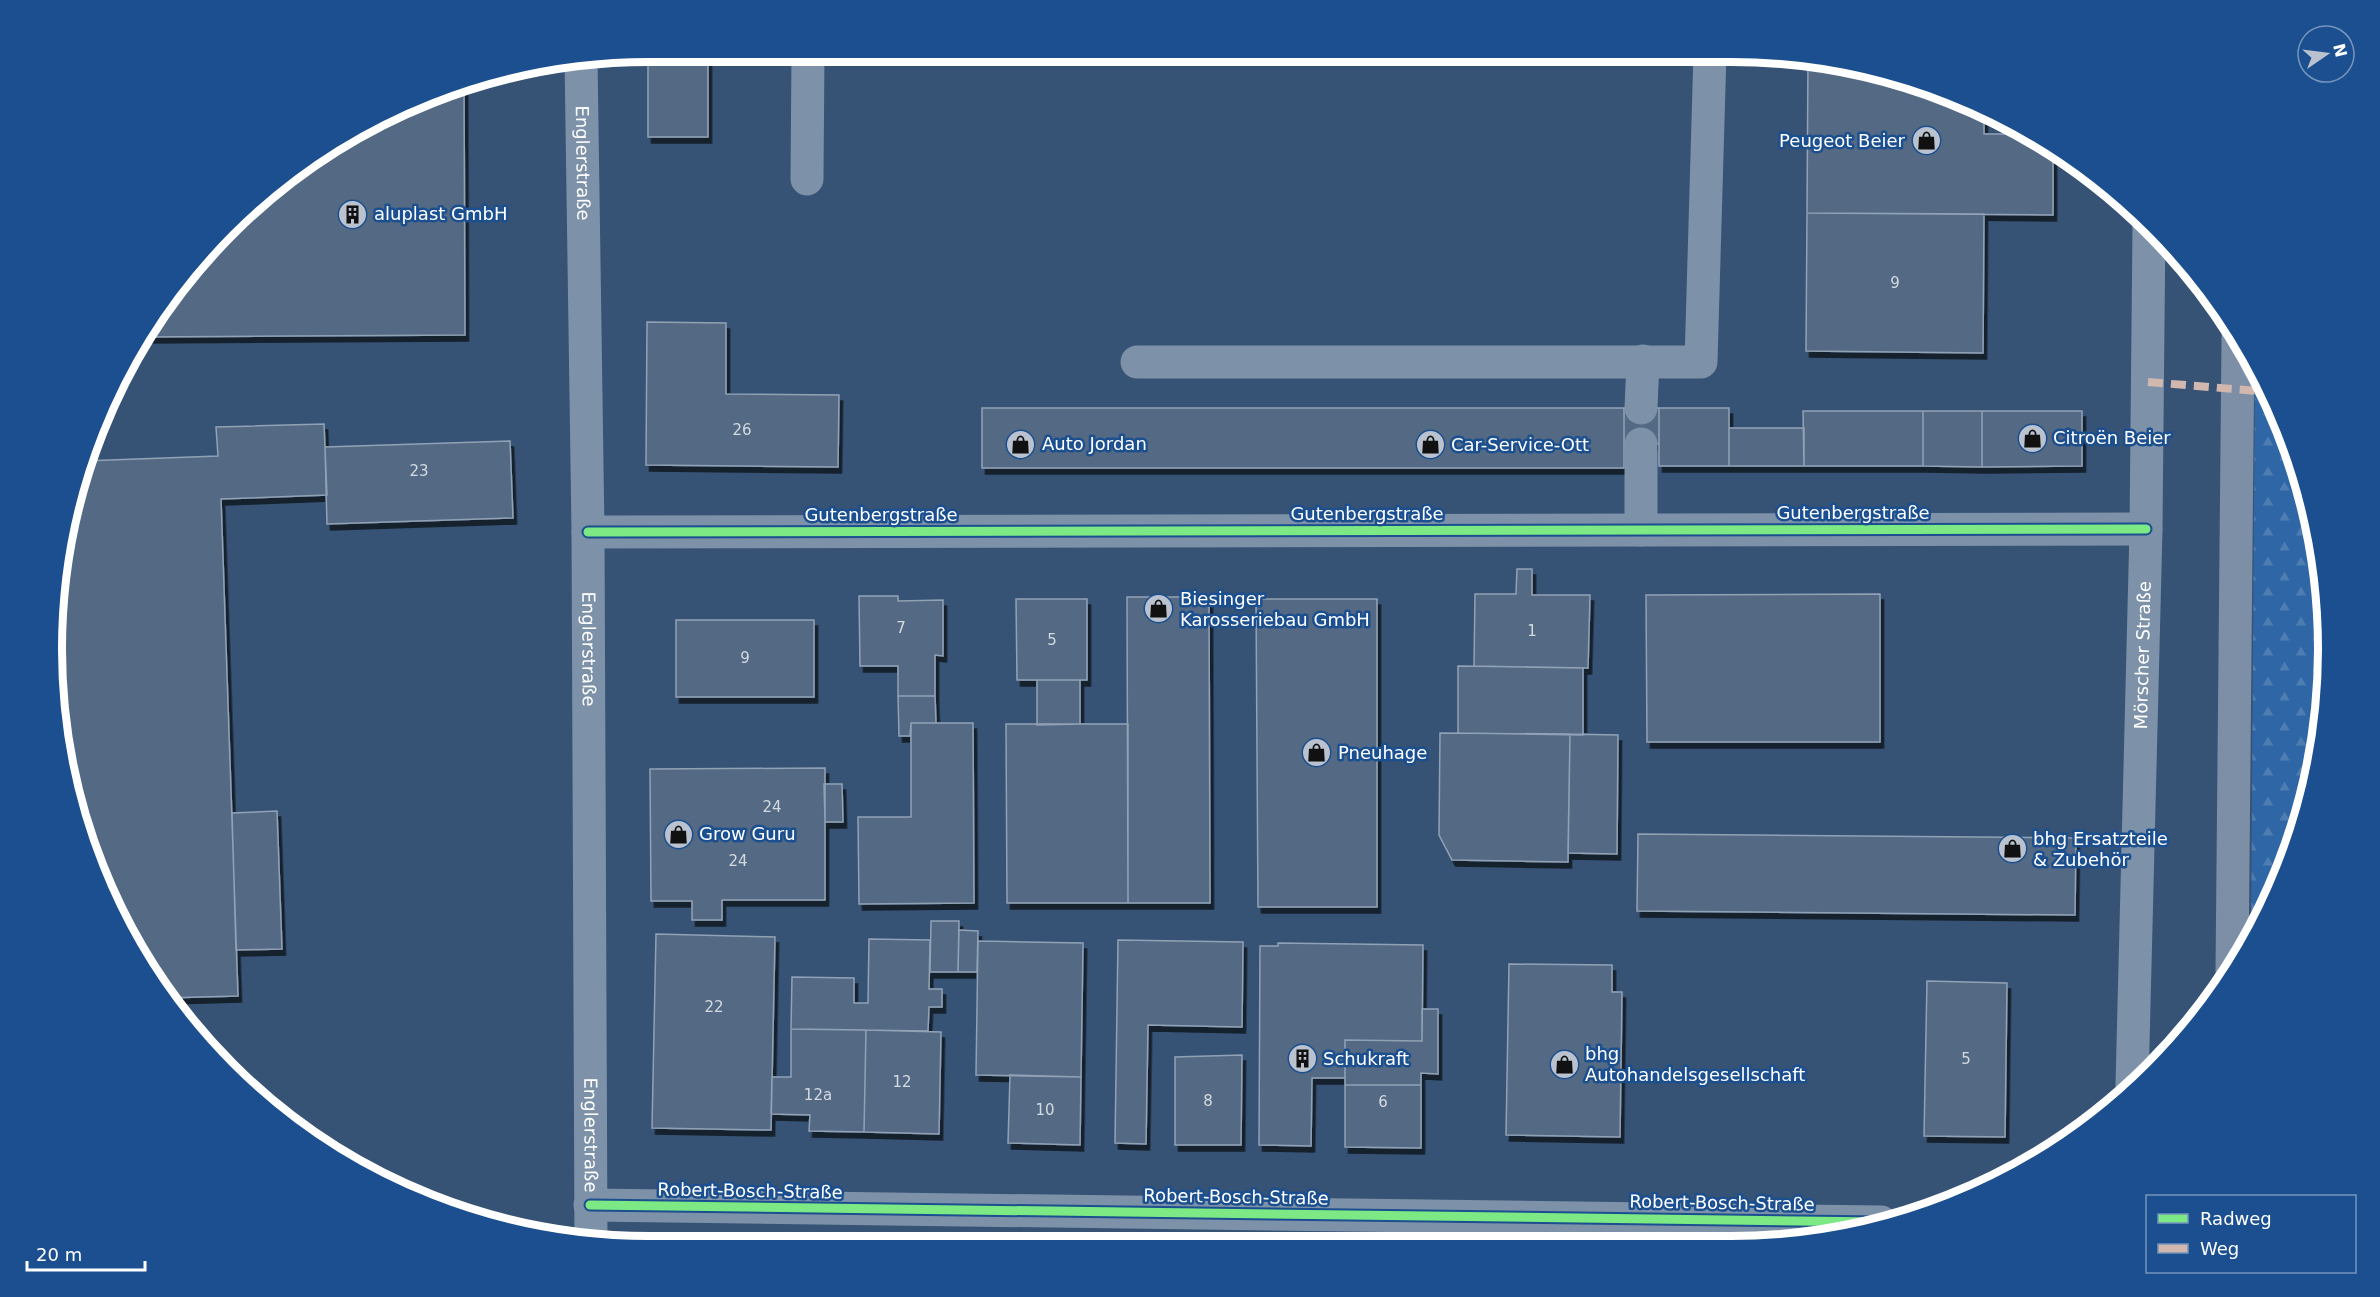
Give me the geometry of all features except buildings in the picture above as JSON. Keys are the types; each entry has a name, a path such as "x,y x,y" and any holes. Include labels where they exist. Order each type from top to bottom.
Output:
{"main road":[{"path":"2232,955 2238,351"}],"street":[{"path":"807,179 808,62"},
{"path":"1137,362 1701,362 1710,62"},
{"name":"Englerstraße","path":"581,66 588,532 591,1232"},
{"name":"Mörscher Straße","path":"2132,1078 2146,529 2149,235"},
{"path":"1641,408 1643,361"},
{"path":"1641,444 1641,531"},
{"name":"Gutenbergstraße","path":"588,532 2146,529"},
{"name":"Robert-Bosch-Straße","path":"590,1205 1856,1222"}],"green space":[{"path":"2255,383 2274,424 2287,460 2307,534 2317,607 2316,694 2307,763 2298,800 2274,873 2251,921"}],"marked path":[{"path":"2148,382 2259,391"}],"cycle path":[{"path":"588,532 2146,529"},
{"path":"590,1205 1856,1222"}],"place":[{"name":"Peugeot Beier","path":"1926,141"},
{"name":"aluplast GmbH","path":"353,214"},
{"name":"Citroën Beier","path":"2032,438"},
{"name":"Auto Jordan","path":"1021,444"},
{"name":"Car-Service-Ott","path":"1430,445"},
{"name":"Biesinger Karosseriebau GmbH","path":"1159,609"},
{"name":"Pneuhage","path":"1317,753"},
{"name":"Grow Guru","path":"678,834"},
{"name":"bhg Ersatzteile & Zubehör","path":"2012,849"},
{"name":"Schukraft","path":"1302,1059"},
{"name":"bhg Autohandelsgesellschaft","path":"1564,1064"}]}
